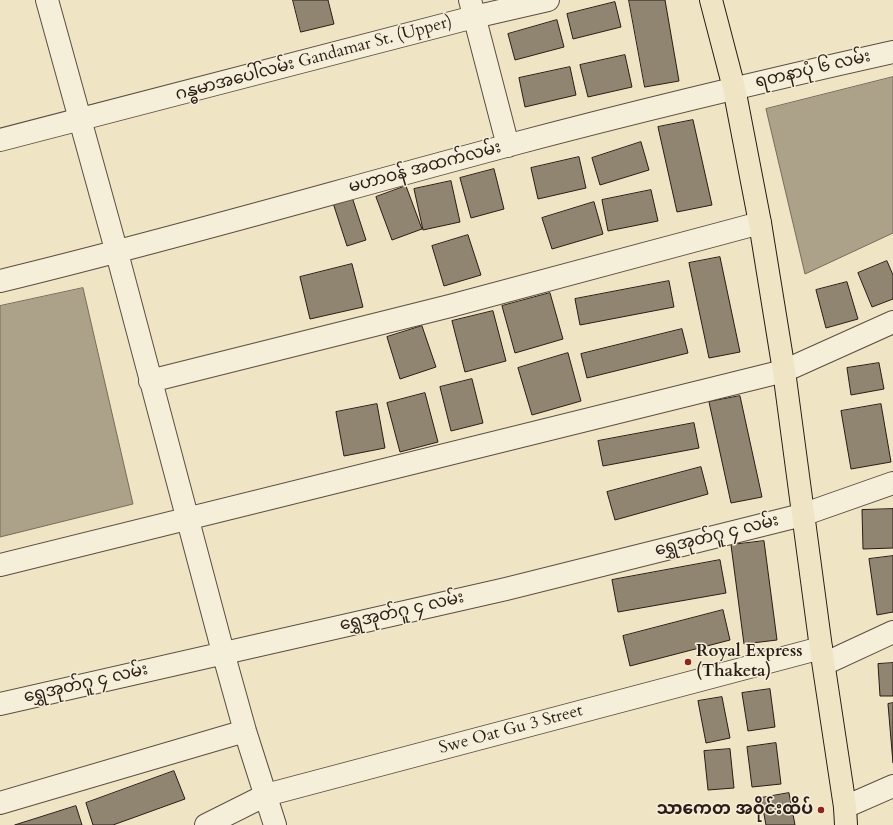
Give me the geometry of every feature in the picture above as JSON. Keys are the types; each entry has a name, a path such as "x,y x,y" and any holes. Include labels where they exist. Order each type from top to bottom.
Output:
{"main road":[{"path":"711,0 734,88 760,223 784,371 802,515 846,816"}],"street":[{"path":"47,0 117,253 150,382 245,732 275,825"},
{"name":"ဂန္ဓမာအပေါ်လမ်း Gandamar St. (Upper)","path":"0,140 80,120 472,8 548,0"},
{"path":"472,8 508,146"},
{"name":"ရတနာပုံ ၆ လမ်း","path":"734,88 893,52"},
{"name":"မဟာဝန် အထက်လမ်း","path":"0,281 117,253 508,146 734,88"},
{"path":"150,382 450,306 760,223"},
{"path":"0,565 188,520 784,371 893,322"},
{"name":"ရွှေအုတ်ဂူ ၄ လမ်း","path":"0,704 223,652 506,589 802,515 893,483"},
{"name":"Swe Oat Gu 3 Street","path":"206,825 266,795 822,656 893,632"},
{"path":"0,803 245,732"},
{"path":"846,816 893,786"}],"shaded area":[{"path":"893,77 893,233 805,274 766,109"},
{"path":"83,288 133,504 0,537 0,306"}],"building":[{"path":"293,0 328,0 334,24 301,32"},
{"path":"629,0 665,0 679,81 645,87"},
{"path":"615,2 621,27 573,39 567,14"},
{"path":"557,20 564,47 515,60 508,34"},
{"path":"625,55 632,87 588,97 580,65"},
{"path":"570,67 576,95 525,107 519,78"},
{"path":"693,120 712,205 677,212 658,127"},
{"path":"641,142 649,170 600,185 592,158"},
{"path":"579,157 586,188 538,199 531,168"},
{"path":"494,169 504,209 471,218 460,178"},
{"path":"451,181 460,222 423,230 414,189"},
{"path":"406,186 422,229 392,240 376,197"},
{"path":"651,190 658,221 608,231 602,200"},
{"path":"352,197 366,240 347,246 333,203"},
{"path":"594,202 603,234 552,249 542,218"},
{"path":"468,235 481,275 444,286 432,246"},
{"path":"720,257 740,352 709,358 689,263"},
{"path":"887,261 893,275 893,299 872,307 858,273"},
{"path":"352,264 363,307 310,319 300,277"},
{"path":"669,281 674,307 580,325 575,299"},
{"path":"847,282 858,319 826,328 816,290"},
{"path":"550,293 563,339 515,353 502,306"},
{"path":"493,311 506,361 465,372 452,321"},
{"path":"422,326 436,367 400,379 387,337"},
{"path":"682,329 688,353 587,378 581,354"},
{"path":"568,353 581,401 532,415 518,368"},
{"path":"879,363 884,389 851,395 847,368"},
{"path":"472,379 483,423 451,431 440,387"},
{"path":"425,393 438,442 400,452 387,403"},
{"path":"740,396 762,497 731,503 709,402"},
{"path":"377,404 385,448 344,456 336,412"},
{"path":"881,404 891,462 851,469 841,411"},
{"path":"694,423 699,448 603,466 598,441"},
{"path":"701,467 708,494 615,520 607,492"},
{"path":"893,509 893,548 863,549 862,510"},
{"path":"764,541 777,640 744,644 731,545"},
{"path":"893,556 893,612 877,615 869,559"},
{"path":"720,560 726,593 618,612 612,580"},
{"path":"723,610 730,640 630,666 623,636"},
{"path":"893,663 893,696 880,696 878,664"},
{"path":"770,689 775,727 748,731 742,693"},
{"path":"722,697 730,738 706,743 698,701"},
{"path":"893,703 893,763 888,704"},
{"path":"776,743 781,784 752,787 747,747"},
{"path":"730,749 734,788 708,790 704,751"},
{"path":"174,771 185,799 113,825 93,825 86,803"},
{"path":"789,793 795,825 766,825 761,798"},
{"path":"76,806 82,825 15,825"}],"place":[{"name":"Royal Express (Thaketa)","path":"688,662"},
{"name":"သာကေတ အဝိုင်းထိပ်","path":"821,810"}]}
